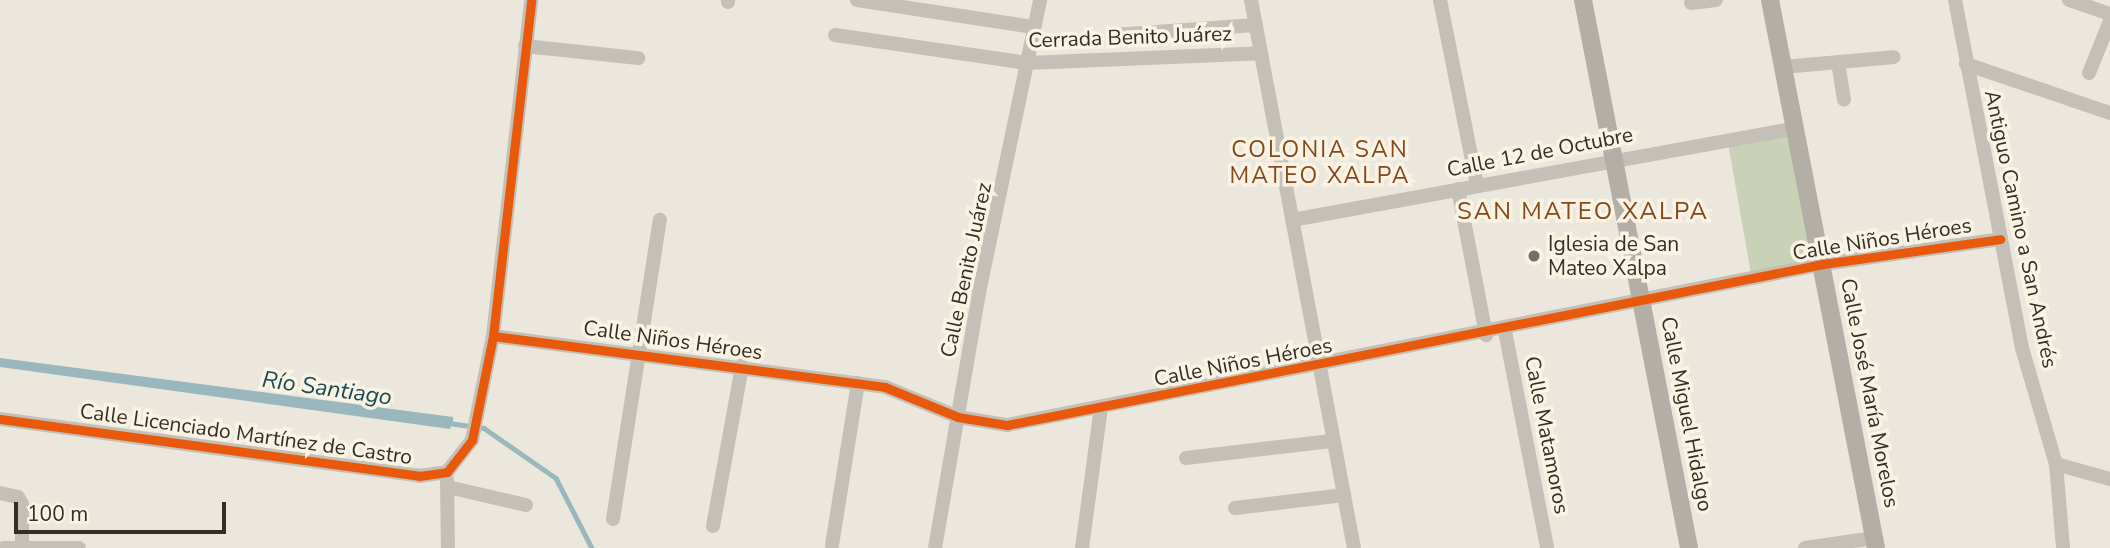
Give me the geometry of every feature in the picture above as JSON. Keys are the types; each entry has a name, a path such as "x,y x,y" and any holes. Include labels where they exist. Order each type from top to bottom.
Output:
{"main road":[{"name":"Calle Miguel Hidalgo","path":"1583,0 1689,548"},
{"name":"Calle José María Morelos","path":"1770,0 1797,128 1875,543"}],"street":[{"path":"448,548 447,472 472,440 493,336 531,0"},
{"path":"857,0 1034,27"},
{"name":"Calle Benito Juárez","path":"935,548 958,417 1041,0"},
{"path":"1251,0 1320,365 1331,441 1354,548"},
{"path":"1440,0 1477,185"},
{"path":"1691,3 1716,0"},
{"name":"Antiguo Camino a San Andrés","path":"1955,0 2022,348 2056,464 2063,548"},
{"path":"2069,0 2110,14"},
{"path":"2089,73 2110,21"},
{"path":"1114,35 1256,25"},
{"name":"Cerrada Benito Juárez","path":"835,35 1027,63 1068,57 1261,53"},
{"path":"525,46 638,58"},
{"path":"1783,68 1894,57"},
{"path":"1838,62 1844,100"},
{"path":"1966,64 2110,113"},
{"name":"Calle 12 de Octubre","path":"1292,220 1615,159 1797,128"},
{"path":"1458,189 1486,335"},
{"path":"613,519 637,351 660,220"},
{"name":"Calle Niños Héroes","path":"493,336 637,351 885,387 958,417 1007,425 1486,335 1823,264 2000,239"},
{"name":"Calle Matamoros","path":"1505,331 1547,548"},
{"path":"713,526 742,366"},
{"path":"832,545 858,383"},
{"path":"1082,548 1101,408"},
{"name":"Calle Licenciado Martínez de Castro","path":"0,419 419,476 447,472"},
{"path":"1186,458 1331,441"},
{"path":"2056,464 2110,479"},
{"path":"448,487 526,505"},
{"path":"0,493 18,496 22,504 22,544"},
{"path":"1235,508 1344,495"},
{"path":"1805,548 1875,543"},
{"path":"4,548 22,544 79,548"}],"green space":[{"path":"1791,132 1814,265 1751,276 1728,143"}],"water":[{"path":"0,358 453,417 453,421 450,429 0,367"}],"waterway":[{"name":"Río Santiago","path":"449,423 484,428 556,478 592,548"}],"cycle path":[{"path":"0,419 419,476 447,472 472,440 493,336 531,0"},
{"path":"493,336 885,387 958,417 1007,425 1823,264 2000,239"}],"place":[{"name":"Iglesia de San Mateo Xalpa","path":"1534,256"}],"district":[{"name":"COLONIA SAN MATEO XALPA","path":"1320,163"},
{"name":"SAN MATEO XALPA","path":"1583,212"}]}
